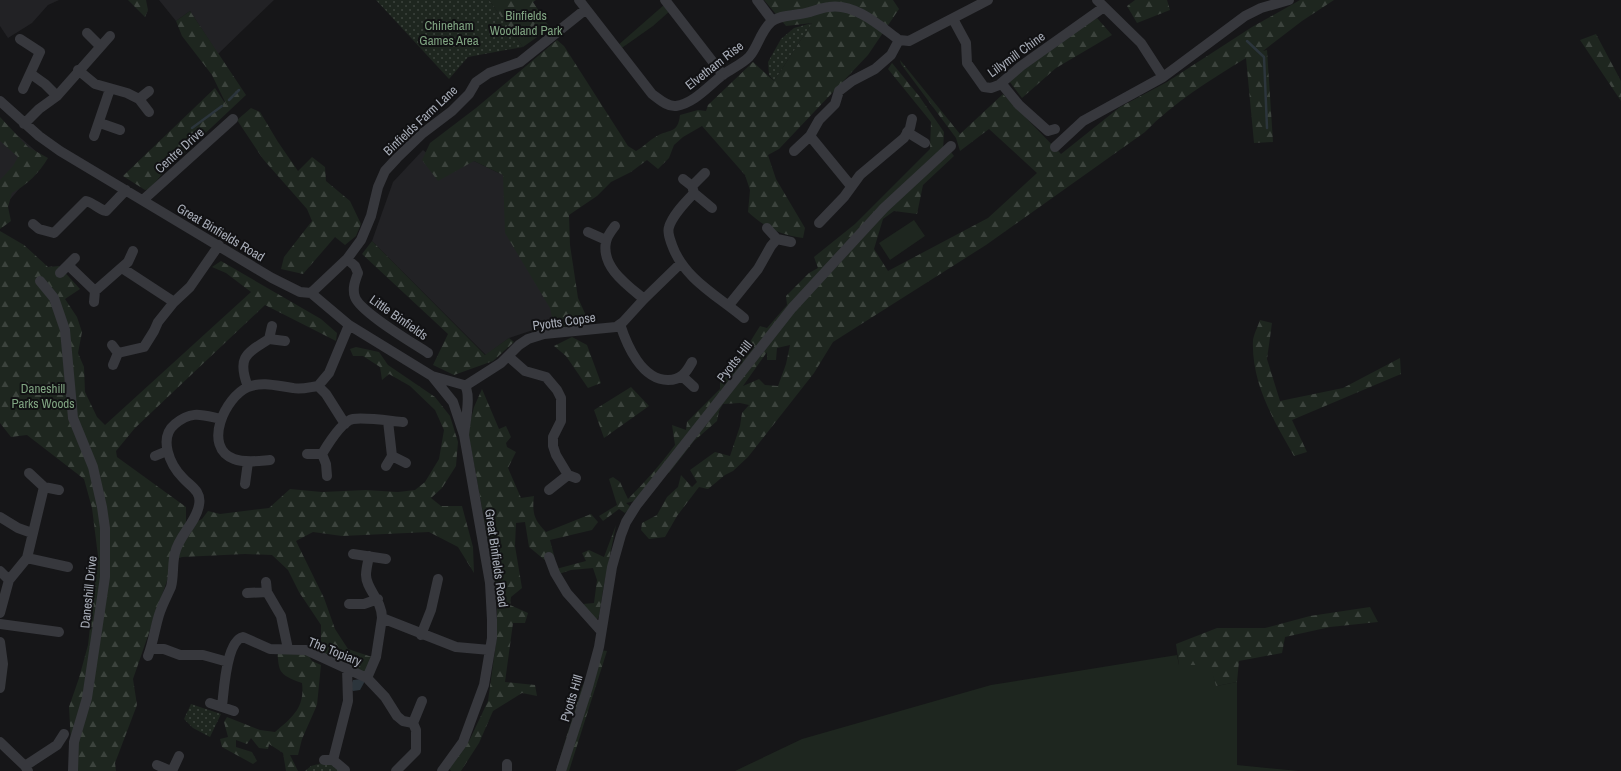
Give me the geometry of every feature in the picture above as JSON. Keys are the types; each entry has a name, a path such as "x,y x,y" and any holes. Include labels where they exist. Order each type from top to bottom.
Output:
{"street":[{"name":"Elvetham Rise","path":"579,0 652,94 664,103 674,106 684,103 747,59 754,51 763,31 772,20"},
{"path":"665,0 723,75"},
{"path":"757,0 772,20 783,16 802,14 830,6 839,7 858,12 899,40 909,41 988,0"},
{"path":"1055,147 1083,120 1163,77 1245,16 1261,8 1290,0"},
{"name":"Lillymill Chine","path":"953,19 966,43 967,62 984,87 991,88 1001,83 1101,4 1124,24 1141,43 1163,77"},
{"name":"Binfields Farm Lane","path":"311,293 347,259 361,240 371,216 378,187 385,171 397,158 423,133 452,111 469,94 476,82 489,73 520,62 586,9"},
{"path":"87,34 100,46"},
{"path":"24,124 39,109 57,96 78,70 110,36"},
{"path":"20,39 40,52 23,89"},
{"path":"794,152 810,136 819,120 835,104 839,91 852,81 875,69 891,55 899,40"},
{"path":"78,70 95,84 127,93 139,99 149,112"},
{"path":"31,74 45,84 57,96"},
{"path":"1001,83 1019,105 1048,131 1053,127 1064,139"},
{"path":"94,136 100,123 110,89"},
{"path":"139,99 149,91"},
{"name":"Great Binfields Road","path":"0,101 24,124 60,150 272,278 300,292 311,293 349,324 432,376 464,389 464,435"},
{"name":"Centre Drive","path":"143,200 233,119"},
{"path":"819,223 844,197 851,186 872,163 890,151 907,132 912,119"},
{"path":"100,123 120,130"},
{"path":"907,132 925,143"},
{"path":"810,136 851,186"},
{"name":"Pyotts Hill","path":"561,771 588,687 601,631 612,567 626,522 636,506 792,308 884,208 951,146"},
{"path":"705,173 669,228 671,243 681,263 703,287 744,318"},
{"path":"683,179 712,208"},
{"path":"33,224 39,229 54,233 86,201 92,203 98,210 106,211 126,190"},
{"path":"615,226 606,240 607,254 613,271 644,299"},
{"path":"767,228 777,239 791,242"},
{"path":"588,232 606,240"},
{"path":"728,305 758,269 777,239"},
{"path":"113,365 115,349 144,347 158,322 174,302 190,287 219,245"},
{"path":"94,302 95,291 128,262 133,251"},
{"path":"60,273 75,258"},
{"name":"Little Binfields","path":"347,259 355,266 358,273 353,289 354,296 361,308 428,353"},
{"path":"681,263 620,324 631,349 650,375 664,380 674,380 682,376 692,362"},
{"path":"68,265 95,291"},
{"path":"122,268 174,302"},
{"name":"Daneshill Drive","path":"40,281 54,298 65,330 73,418 93,467 105,528 105,577 87,698 74,742 72,771"},
{"path":"270,460 248,462 234,459 226,454 220,446 219,434 225,408 233,397 248,387 269,383 294,389 318,386 329,373 349,324"},
{"name":"Pyotts Copse","path":"464,389 476,378 501,363 519,345 544,334 605,329 620,324"},
{"path":"248,387 242,365 244,358 249,351 269,338 272,326"},
{"path":"269,338 285,341"},
{"path":"508,356 525,371 546,377 552,383 561,398 561,420 553,437 553,446 556,455 572,477 549,490"},
{"name":"Great Binfields Road","path":"432,376 451,398 464,435 490,583 492,620 490,650 484,686 463,742 442,771"},
{"path":"682,376 694,387"},
{"path":"318,386 326,394 345,424"},
{"path":"450,387 464,389 463,402 451,398 450,387"},
{"path":"221,420 194,414 185,417 174,425 167,437 167,451 177,472 183,479 193,486 198,494 199,505 194,519 174,554 171,586 160,613 149,652 164,649 180,655 203,655 228,662"},
{"path":"322,454 329,442 345,424 353,419 403,422"},
{"path":"386,466 392,456 388,421"},
{"path":"155,456 167,451"},
{"path":"307,454 322,454"},
{"path":"322,454 326,464 327,476"},
{"path":"392,456 406,463"},
{"path":"245,484 248,462"},
{"path":"29,473 44,487 59,490"},
{"path":"0,612 9,580 27,558 44,487"},
{"path":"0,517 18,528 32,533"},
{"path":"352,554 386,559"},
{"path":"369,556 366,574 367,581 378,599 382,610 382,618 421,635 456,647 490,650"},
{"path":"549,557 555,573 567,593 601,631"},
{"path":"27,558 68,567"},
{"path":"0,571 9,580"},
{"path":"421,635 431,610 438,579"},
{"path":"266,582 267,592 281,616 288,648"},
{"path":"247,593 267,592"},
{"path":"349,604 364,604 378,599"},
{"name":"The Topiary","path":"222,706 228,662 235,641 243,637 270,649 288,648 306,650 368,678 376,657 382,618"},
{"path":"0,624 35,633 59,632"},
{"path":"0,642 3,664 0,688"},
{"path":"345,770 329,760 348,701 347,668"},
{"path":"368,678 385,697 397,716 403,721 413,723"},
{"path":"396,771 416,751 416,730 413,723 422,701"},
{"path":"210,703 234,711"},
{"path":"0,742 27,769 57,745 64,734"},
{"path":"57,745 71,747"},
{"path":"157,765 171,771 179,756"}],"shaded area":[{"path":"0,0 59,0 48,5 32,23 8,38 0,26"},
{"path":"159,0 274,0 218,54 190,11 176,21"},
{"path":"0,120 45,159 0,211"},
{"path":"423,150 442,165 474,161 503,175 566,319 509,338 486,355 372,241 393,182"},
{"path":"361,679 365,681 360,690 353,691 350,688 353,680"}],"green space":[{"path":"128,0 146,0 148,10 145,17"},
{"name":"Chineham Games Area","path":"376,0 489,0 523,47 468,57 449,79"},
{"name":"Binfields Woodland Park","path":"489,0 536,0 533,2 550,28 523,47"},
{"path":"764,0 893,0 899,9 868,55 779,149 768,155 776,179 805,228 803,238 787,235 767,227 748,212 750,190 745,175 702,126 683,137 674,145 669,158 658,169 647,160 631,172 611,182 597,196 569,215 570,245 578,298 588,320 555,329 550,308 505,233 503,175 474,161 438,181 422,160 430,143 476,108 557,40 564,46 628,146 636,151 654,138 675,128 679,121 680,115 698,110 706,111 708,105 753,62 774,81 812,23 786,26"},
{"path":"1135,0 1167,0 1170,10 1137,23 1127,6"},
{"path":"1300,0 1334,0 1302,21 1263,51 1267,50 1273,142 1254,143 1246,58 1180,101 1145,132 986,245 833,342 814,373 748,457 733,471 725,475 708,489 699,487 677,516 665,537 649,539 641,530 642,523 657,515 667,497 678,487 681,475 692,487 697,482 690,470 715,452 730,456 740,426 742,413 749,405 740,403 723,404 719,411 717,421 694,441 669,473 664,468 635,501 626,503 631,507 625,513 619,509 603,521 599,516 617,505 609,479 613,477 620,482 628,499 634,493 675,445 672,425 686,430 687,422 720,389 720,379 745,350 760,326 767,328 787,305 786,296 809,273 818,268 814,257 855,224 930,149 931,122 888,69 892,63 919,96 944,132 943,151 951,152 954,156 923,185 917,214 894,211 883,219 874,249 888,271 988,218 1037,173 989,129 960,151 956,138 901,64 900,60 960,134 1003,94 1061,154 1120,107 1167,82 1252,27","holes":["790,345 786,364 778,386 765,385 759,379 743,386 767,352 767,360 776,360 777,348"]},
{"path":"665,4 670,11 653,26 619,50 617,46"},
{"path":"190,11 246,95 162,174 150,189 145,190 123,176 215,88 227,106 212,75 182,36 176,21"},
{"path":"1097,18 1112,35 1056,68 1022,98 1009,81 1053,43"},
{"path":"812,23 774,81 769,75 768,62 781,39 794,28"},
{"path":"1596,34 1621,81 1621,101 1580,40"},
{"path":"251,108 260,112 298,171 312,157 325,167 326,181 350,201 361,224 356,236 345,245 335,237 303,274 281,269 284,257 312,221 307,209 263,159 237,120"},
{"path":"0,117 28,147 48,158 41,169 32,178 12,193 8,207 11,221 0,229 0,180 13,166 18,157 0,141"},
{"path":"914,220 925,236 890,260 879,243"},
{"name":"Daneshill Parks Woods","path":"0,231 24,245 48,267 59,266 80,289 65,299 77,317 82,332 78,353 84,367 85,392 97,417 105,425 251,292 226,273 212,267 221,261 321,319 337,333 336,341 265,305 135,428 116,451 117,457 186,507 186,527 202,519 208,511 220,514 269,508 290,489 322,492 366,490 398,492 415,490 425,482 439,459 444,430 435,410 410,386 389,374 382,380 380,367 363,356 353,356 350,349 356,347 379,352 388,365 435,397 450,416 458,442 456,466 442,488 431,498 441,506 462,506 473,547 474,573 458,547 429,532 342,536 313,532 296,541 324,598 335,629 348,649 372,657 367,674 326,655 321,646 321,625 299,592 288,570 272,555 245,554 182,557 171,561 168,578 133,679 137,705 115,763 116,771 69,771 71,743 69,707 88,645 98,556 92,508 84,479 27,435 11,437 0,423"},
{"path":"372,241 485,355 509,338 514,342 493,361 454,375 433,365 448,334 362,254"},
{"path":"1260,320 1272,323 1267,359 1280,401 1343,388 1400,358 1401,374 1292,420 1307,452 1294,456 1265,401 1256,371 1253,356 1253,340"},
{"path":"572,337 587,345 601,383 588,388 566,356 554,346"},
{"path":"631,387 649,406 604,438 594,410"},
{"path":"482,389 499,429 506,426 511,437 506,443 507,447 516,452 508,468 521,498 534,496 533,507 536,520 542,528 546,532 591,514 598,522 592,530 550,540 555,559 546,561 529,547 525,522 516,523 515,546 522,588 511,597 510,605 528,613 525,623 513,623 505,682 535,685 537,696 522,693 493,711 479,743 461,771 451,771 449,768 470,739 488,701 497,635 497,603 490,552 468,431 474,407"},
{"path":"616,525 599,616 595,623 583,604 594,603 597,580 593,568 571,570 559,574 556,569 586,561 582,553 589,550 604,557"},
{"path":"1370,607 1378,622 1330,627 1285,637 1282,653 1239,661 1237,682 1216,686 1210,665 1179,665 1176,644 1217,628 1265,628 1310,616"},
{"path":"277,646 307,653 312,661 321,665 317,705 302,739 298,755 290,755 298,771 286,771 283,753 269,744 268,749 259,748 251,738 247,744 236,740 236,747 252,752 257,761 253,764 222,747 220,739 228,737 224,722 227,717 260,730 275,732 292,716 300,705 302,699 302,683 288,677 281,671 278,661"},
{"path":"599,650 607,651 569,771 556,771 581,689"},
{"path":"1177,655 1179,665 1211,665 1216,686 1237,682 1237,765 1299,771 735,771 802,739 991,685"},
{"path":"191,704 221,714 210,737 193,728 184,719"},
{"path":"324,760 345,771 305,771 311,766 322,763"}],"waterway":[{"path":"1247,41 1264,57 1267,128"},
{"path":"229,100 239,90"},
{"path":"192,128 222,106"}]}
